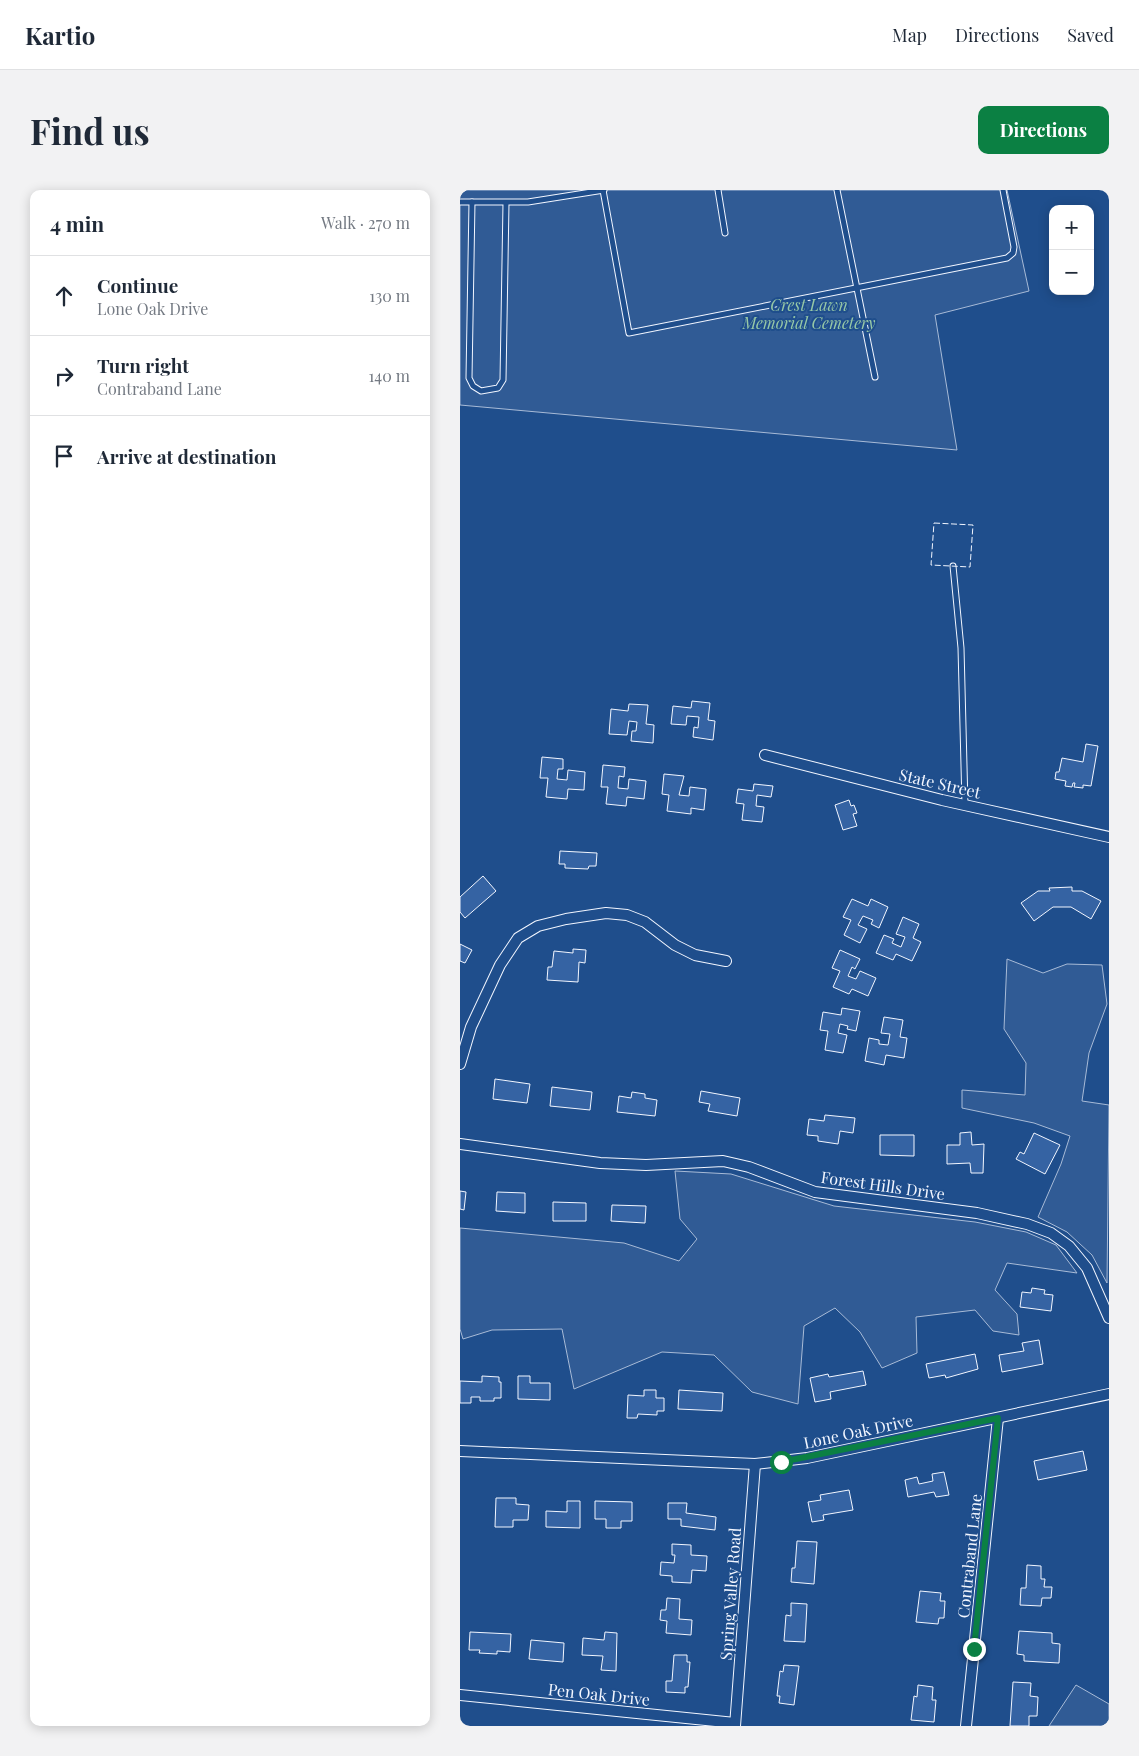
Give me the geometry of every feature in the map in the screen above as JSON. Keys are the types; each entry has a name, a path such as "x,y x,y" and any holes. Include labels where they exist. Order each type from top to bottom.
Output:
{"street":[{"name":"State Street","path":"765,755 965,805 1109,837"},
{"path":"460,1064 470,1027 500,965 518,938 538,926 582,916 627,915 645,922 675,945 694,955 726,961"},
{"name":"Forest Hills Drive","path":"460,1144 600,1164 646,1165 723,1161 749,1167 815,1192 977,1213 1027,1224 1051,1233 1069,1246 1087,1268 1109,1318"},
{"name":"Lone Oak Drive","path":"460,1451 756,1464 807,1458 1109,1394"},
{"name":"Contraband Lane","path":"966,1726 998,1418"},
{"name":"Spring Valley Road","path":"735,1724 756,1464"},
{"name":"Pen Oak Drive","path":"460,1695 735,1724"}],"lane":[{"path":"460,202 528,202 603,190 629,333 1007,258 1013,253 1014,247 1003,190"},
{"path":"718,190 725,233"},
{"path":"837,190 875,377"},
{"path":"472,202 469,378 473,386 481,391 490,391 498,388 503,380 506,203"},
{"path":"953,566 961,648 965,805"}],"shaded area":[{"name":"Crest Lawn Memorial Cemetery","path":"460,190 1007,190 1029,291 935,315 957,450 460,405"},
{"path":"1007,959 1043,973 1067,964 1102,965 1107,1004 1089,1053 1082,1101 1109,1105 1107,1283 1092,1255 1067,1232 1038,1217 1061,1164 1070,1136 1034,1123 962,1108 962,1090 1025,1095 1026,1063 1004,1029"},
{"path":"675,1171 731,1174 834,1206 975,1222 1026,1232 1056,1245 1077,1273 1007,1263 995,1290 1017,1314 1019,1335 993,1331 975,1310 916,1317 917,1353 882,1368 860,1332 835,1308 804,1326 798,1404 752,1392 714,1355 662,1352 574,1389 562,1329 492,1330 463,1339 460,1329 460,1228 624,1243 679,1261 697,1239 680,1219"},
{"path":"1076,1685 1109,1704 1109,1726 1049,1726"}],"building":[{"path":"692,701 710,703 708,720 715,721 713,740 693,737 694,727 698,728 699,717 687,716 686,725 671,724 673,706 691,708"},
{"path":"629,704 648,705 646,724 654,725 653,743 631,741 632,731 636,731 637,722 629,721 627,735 609,734 611,709 628,711"},
{"path":"1086,744 1098,746 1091,786 1083,785 1083,788 1074,787 1075,783 1073,783 1072,787 1065,786 1066,781 1055,779 1056,772 1059,772 1062,758 1083,762"},
{"path":"542,757 563,759 563,769 558,769 557,779 567,780 568,770 585,772 584,790 568,789 567,799 546,797 548,778 540,778"},
{"path":"603,765 625,767 624,777 619,776 618,788 628,789 629,779 646,781 644,799 627,797 626,806 606,804 608,787 601,787"},
{"path":"664,774 684,776 679,795 689,796 690,787 706,789 704,810 691,808 691,814 667,811 669,795 662,794"},
{"path":"754,784 773,786 771,797 757,795 756,806 764,807 762,822 742,820 744,804 736,803 738,789 753,791"},
{"path":"849,800 851,806 854,805 857,813 853,814 857,826 843,830 835,805"},
{"path":"560,851 597,853 596,866 589,866 588,869 565,868 565,864 559,864"},
{"path":"483,876 496,891 465,918 460,912 460,897"},
{"path":"1072,887 1072,891 1082,891 1101,901 1091,919 1071,907 1053,907 1034,921 1021,903 1038,891 1050,891 1049,888"},
{"path":"852,899 868,906 871,899 888,907 879,928 871,924 873,920 863,916 858,925 867,929 860,943 844,935 851,920 843,917"},
{"path":"903,917 919,924 913,938 921,942 912,961 896,954 893,960 876,953 884,935 894,939 892,943 901,947 905,937 896,934"},
{"path":"460,944 472,950 465,963 460,961"},
{"path":"573,949 586,950 585,963 579,962 578,982 547,980 548,967 552,967 554,951 573,953"},
{"path":"840,950 860,959 855,969 852,967 848,976 856,979 860,971 876,978 868,996 852,989 849,994 833,987 840,971 832,968"},
{"path":"842,1008 860,1011 856,1031 847,1029 848,1026 840,1024 838,1033 847,1035 843,1053 825,1050 828,1031 820,1030 823,1012 841,1015"},
{"path":"884,1017 903,1020 900,1037 907,1038 904,1058 886,1055 884,1065 865,1061 869,1038 879,1040 879,1044 888,1045 890,1034 881,1033"},
{"path":"495,1079 530,1084 527,1103 493,1099"},
{"path":"552,1087 592,1092 590,1110 550,1106"},
{"path":"701,1091 740,1098 737,1116 708,1111 710,1104 699,1102"},
{"path":"632,1092 645,1094 645,1098 657,1100 655,1116 617,1112 619,1096 631,1098"},
{"path":"825,1115 855,1118 853,1133 840,1131 838,1144 818,1141 818,1136 807,1135 809,1119 824,1121"},
{"path":"971,1132 972,1145 984,1144 983,1173 971,1173 970,1163 947,1164 947,1145 960,1145 960,1133"},
{"path":"1034,1133 1060,1145 1045,1174 1016,1159 1020,1152 1024,1154"},
{"path":"880,1135 914,1135 914,1156 880,1155"},
{"path":"460,1191 466,1192 464,1210 460,1209"},
{"path":"497,1192 525,1193 525,1213 496,1211"},
{"path":"553,1202 586,1203 586,1221 553,1221"},
{"path":"612,1205 646,1206 645,1223 611,1221"},
{"path":"1032,1288 1045,1290 1044,1294 1053,1295 1051,1311 1020,1307 1022,1292 1031,1293"},
{"path":"1039,1340 1043,1364 1002,1372 999,1355 1024,1351 1022,1343"},
{"path":"975,1354 978,1369 946,1378 945,1375 929,1378 926,1364"},
{"path":"863,1371 866,1385 830,1392 831,1399 815,1402 810,1378 828,1374 829,1377"},
{"path":"482,1376 499,1377 499,1382 501,1382 501,1398 494,1398 494,1401 480,1401 480,1397 471,1397 471,1403 460,1403 460,1381 482,1382"},
{"path":"518,1376 530,1376 530,1383 550,1383 550,1400 518,1399"},
{"path":"644,1390 656,1390 656,1398 664,1398 664,1411 657,1411 657,1415 638,1414 637,1418 627,1418 628,1395 644,1396"},
{"path":"679,1390 723,1393 722,1411 678,1409"},
{"path":"1083,1451 1087,1470 1038,1480 1034,1461"},
{"path":"944,1472 949,1495 936,1497 934,1492 908,1497 905,1480 917,1477 919,1484 933,1481 932,1474"},
{"path":"849,1490 853,1510 823,1515 824,1520 812,1522 808,1502 821,1500 820,1495"},
{"path":"496,1498 516,1498 516,1504 529,1505 528,1520 513,1520 513,1527 495,1527"},
{"path":"567,1501 580,1501 580,1528 546,1527 546,1511 567,1512"},
{"path":"595,1501 632,1502 632,1521 621,1521 621,1528 606,1528 606,1519 595,1519"},
{"path":"668,1503 687,1503 686,1513 716,1517 715,1530 681,1526 681,1519 668,1519"},
{"path":"797,1541 817,1542 814,1584 791,1582 792,1568 795,1568"},
{"path":"672,1544 691,1545 691,1555 707,1556 706,1571 692,1570 691,1583 672,1582 672,1576 660,1575 661,1562 674,1563 675,1555 672,1555"},
{"path":"1027,1565 1041,1566 1041,1579 1045,1579 1044,1587 1052,1587 1051,1598 1042,1598 1041,1606 1020,1605 1021,1588 1026,1588"},
{"path":"920,1591 941,1593 940,1601 945,1601 944,1618 939,1618 938,1624 916,1622"},
{"path":"667,1598 680,1599 679,1619 692,1620 691,1635 666,1633 667,1621 660,1620 661,1610 666,1610"},
{"path":"791,1603 807,1604 805,1642 784,1641 786,1615 791,1616"},
{"path":"1019,1631 1052,1633 1052,1643 1060,1644 1059,1663 1024,1661 1024,1655 1017,1654"},
{"path":"470,1632 511,1634 510,1652 497,1651 497,1654 479,1653 480,1650 469,1650"},
{"path":"605,1632 617,1633 616,1671 601,1670 603,1656 582,1655 583,1638 604,1640"},
{"path":"531,1640 564,1643 563,1662 529,1659"},
{"path":"674,1655 687,1655 687,1662 690,1662 688,1687 685,1687 685,1693 666,1692 666,1681 672,1681"},
{"path":"784,1665 799,1666 794,1705 779,1703 780,1696 777,1696 780,1671 783,1672"},
{"path":"1013,1682 1031,1683 1030,1696 1038,1697 1037,1716 1029,1716 1029,1726 1010,1726"},
{"path":"918,1685 933,1687 932,1700 936,1700 934,1722 911,1720 914,1696 917,1697"}],"fence":[{"path":"934,523 973,525 970,567 931,565 934,523"}],"route":[{"path":"781,1462 998,1418 974,1649"}]}
